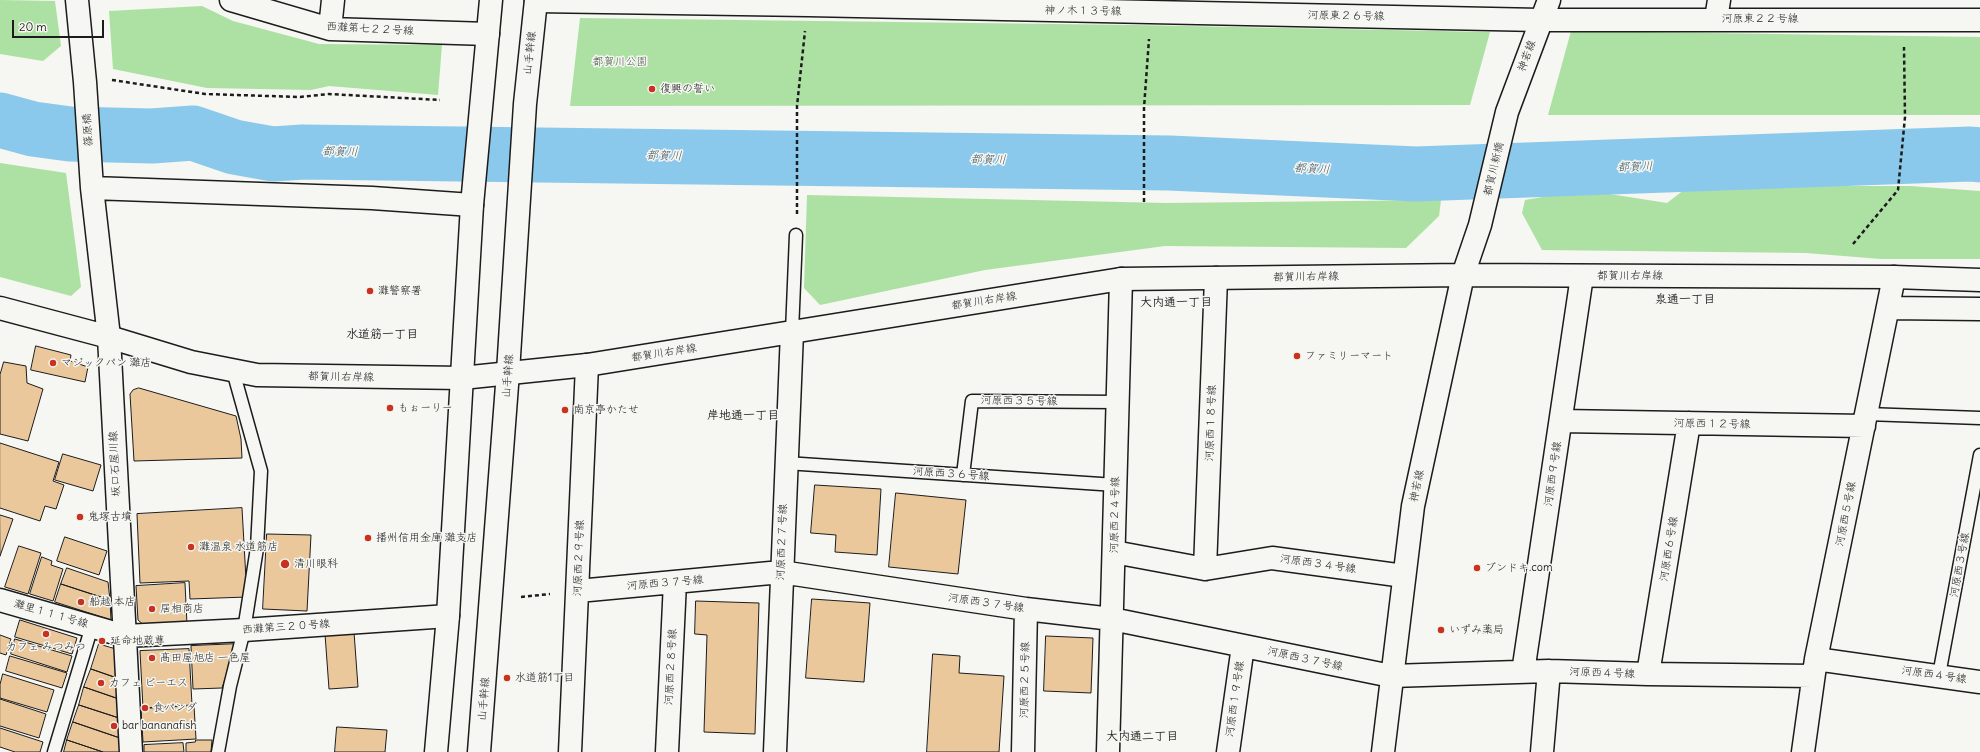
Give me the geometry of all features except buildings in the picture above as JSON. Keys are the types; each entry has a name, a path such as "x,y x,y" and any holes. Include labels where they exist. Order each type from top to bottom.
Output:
{"street":[{"name":"篠原橋","path":"77,0 85,82 92,183"},
{"name":"西灘第七２２号線","path":"232,0 330,28 488,34"},
{"path":"330,28 333,0"},
{"path":"436,752 448,616 472,205 491,0"},
{"name":"神若線","path":"1507,112 1540,20 1549,0"},
{"name":"神ノ木１３号線","path":"536,1 1155,6"},
{"name":"山手幹線","path":"479,752 508,372 525,104 536,1"},
{"name":"河原東２６号線","path":"1155,6 1393,9 1540,20"},
{"name":"河原東２２号線","path":"1540,20 1717,10 1904,9 1980,20"},
{"name":"都賀川新橋","path":"1480,225 1507,112"},
{"path":"92,183 372,198 472,205"},
{"name":"坂口石屋川線","path":"92,183 108,337 131,752"},
{"name":"神若線","path":"1383,752 1391,676 1413,506 1463,275 1480,225"},
{"name":"都賀川右岸線","path":"0,308 108,337 191,362 257,375 462,378 508,372 587,365 1120,279 1463,275 1894,277 1980,280"},
{"name":"河原西９号線","path":"1523,672 1582,276"},
{"name":"河原西５号線","path":"1803,752 1815,668 1894,277"},
{"name":"河原西１８号線","path":"1205,569 1216,278"},
{"name":"河原西２４号線","path":"1108,752 1116,485 1120,279"},
{"path":"1888,308 1980,309"},
{"name":"河原西２７号線","path":"775,752 781,572 792,332"},
{"name":"河原西２９号線","path":"570,752 587,365"},
{"name":"河原西１２号線","path":"1561,421 1689,423 1865,420"},
{"name":"河原西６号線","path":"1648,674 1689,423"},
{"name":"河原西３４号線","path":"1114,552 1205,569 1272,558 1404,576"},
{"name":"河原西３７号線","path":"578,592 781,572 1026,609 1112,619 1391,676"},
{"name":"河原西２８号線","path":"667,752 675,582"},
{"name":"灘里１１１号線","path":"0,600 125,636"},
{"name":"河原西２５号線","path":"1023,752 1026,609"},
{"name":"西灘第三２０号線","path":"125,636 244,630 448,616"},
{"name":"河原西１９号線","path":"1228,752 1243,646"},
{"name":"河原西４号線","path":"1391,676 1548,671 1648,674 1815,668 1940,675 1980,682"},
{"path":"1542,752 1548,671"}],"lane":[{"path":"792,332 796,234"},
{"path":"218,752 230,686 244,630 257,548 261,471 234,371"},
{"name":"河原西３５号線","path":"963,475 972,401 1118,402"},
{"name":"河原西１２号線","path":"1865,420 1980,418"},
{"name":"河原西３号線","path":"1940,675 1980,455"},
{"name":"河原西３６号線","path":"786,463 1116,485"},
{"path":"54,752 92,626"}],"path":[{"path":"797,203 797,106 808,2"},
{"path":"1144,202 1144,108 1155,6"},
{"path":"1853,244 1898,190 1905,118 1904,9"},
{"path":"109,80 205,94 300,97 329,94 440,100"}],"green space":[{"path":"0,0 55,1 61,46 43,61 0,54"},
{"path":"202,6 233,21 319,44 442,45 438,95 329,86 311,90 207,88 113,69 109,11"},
{"name":"都賀川公園","path":"580,18 1134,25 1490,32 1470,105 570,106"},
{"path":"1571,31 1980,37 1980,115 1548,115"},
{"path":"0,163 66,173 81,287 71,296 0,277"},
{"path":"1689,186 1910,186 1980,191 1980,259 1881,259 1806,253 1542,250 1522,213 1525,200 1584,190 1667,203"},
{"path":"807,195 1166,203 1441,200 1439,216 1406,248 1165,246 985,270 820,305 804,288"}],"waterway":[{"name":"都賀川","path":"0,120 33,129 70,134 152,136 193,133 234,147 273,154 303,152 1169,163 1416,174 1970,154 1980,155"}],"place":[{"name":"復興の誓い","path":"652,89"},
{"name":"灘警察署","path":"370,291"},
{"name":"ファミリーマート","path":"1297,356"},
{"name":"マジックパン 灘店","path":"53,363"},
{"name":"もぉーりー","path":"390,408"},
{"name":"南京亭かたせ","path":"565,410"},
{"name":"鬼塚古墳","path":"80,517"},
{"name":"播州信用金庫 灘支店","path":"368,538"},
{"name":"灘温泉 水道筋店","path":"191,547"},
{"name":"清川眼科","path":"285,564"},
{"name":"ブンドキ.com","path":"1477,568"},
{"name":"船越 本店","path":"81,602"},
{"name":"居相商店","path":"152,609"},
{"name":"いずみ薬局","path":"1441,630"},
{"name":"カフェ みつみつ","path":"46,634"},
{"name":"延命地蔵尊","path":"102,641"},
{"name":"髙田屋旭店 一色屋","path":"152,658"},
{"name":"水道筋1丁目","path":"507,678"},
{"name":"カフェ ピーエス","path":"101,683"},
{"name":"食パンダ","path":"145,708"},
{"name":"bar bananafish","path":"114,726"}],"district":[{"name":"泉通一丁目","path":"1685,300"},
{"name":"大内通一丁目","path":"1176,303"},
{"name":"水道筋一丁目","path":"382,335"},
{"name":"岸地通一丁目","path":"743,416"},
{"name":"大内通二丁目","path":"1142,737"}]}
